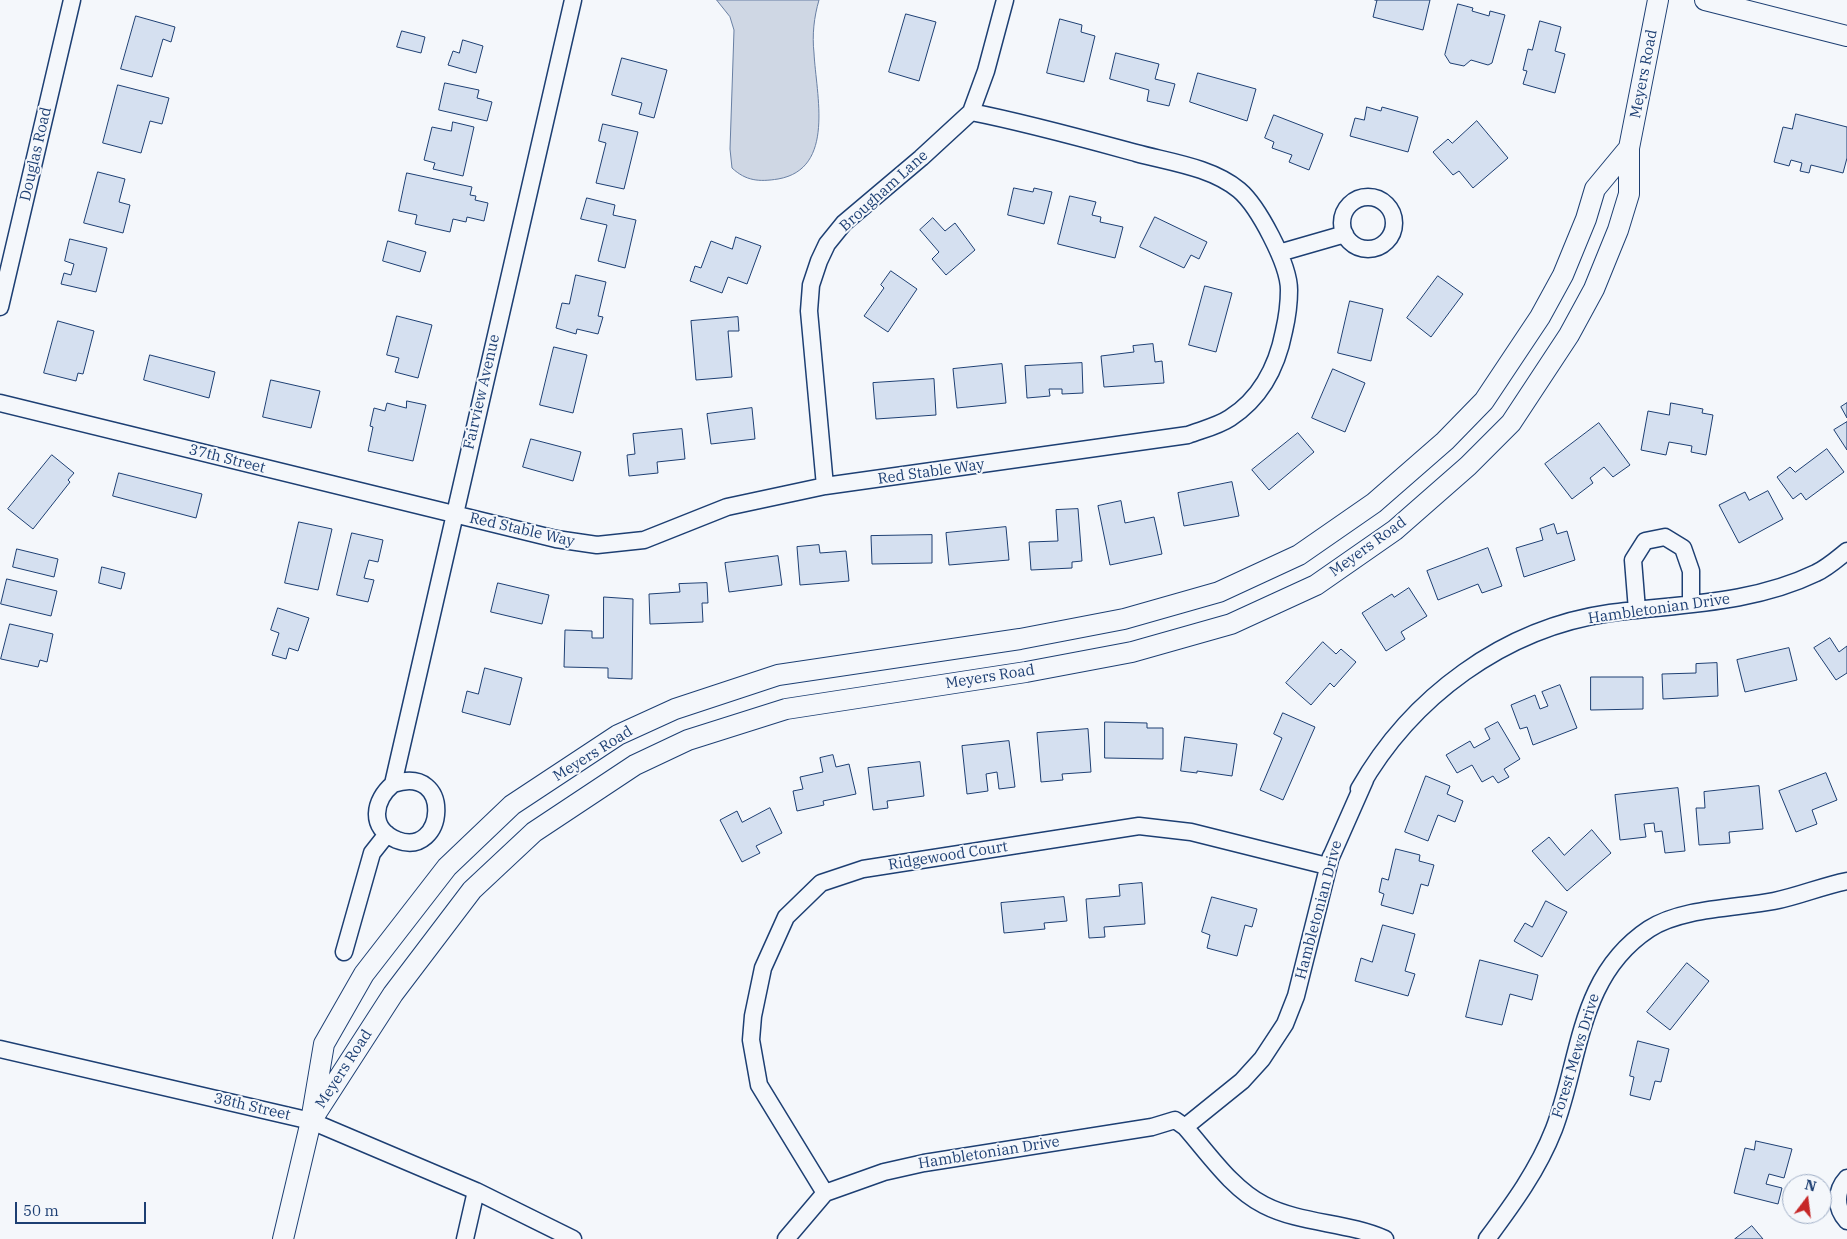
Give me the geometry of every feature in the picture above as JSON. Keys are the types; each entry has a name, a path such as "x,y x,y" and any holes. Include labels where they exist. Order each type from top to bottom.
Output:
{"street":[{"name":"Douglas Road","path":"0,308 72,0"},
{"name":"Fairview Avenue","path":"387,834 381,827 377,811 382,793 393,784 573,0"},
{"name":"Brougham Lane","path":"826,486 808,311 811,285 819,261 827,244 844,223 921,158 971,112 986,71 1005,0"},
{"name":"Meyers Road","path":"311,1120 392,994 472,890 534,832 635,765 688,740 786,709 1036,670 1132,652 1231,624 1316,585 1395,530 1468,466 1511,423 1569,335 1594,290 1618,230 1629,194 1629,148 1658,0"},
{"path":"1705,0 1847,36"},
{"name":"Red Stable Way","path":"454,515 580,543 614,544 644,540 742,503 826,486 1188,435 1229,419 1254,398 1272,373 1279,356 1289,288 1278,254 1255,208 1239,190 1208,173 1014,120 971,112"},
{"name":"Meyers Road","path":"311,1120 324,1044 364,974 447,867 512,805 618,735 675,709 778,676 1039,635 1124,619 1219,592 1299,555 1374,504 1445,441 1484,401 1540,317 1563,275 1586,219 1595,189 1629,148"},
{"path":"1278,254 1345,234"},
{"name":"37th Street","path":"0,403 454,515"},
{"path":"1637,610 1634,560 1645,542 1665,537 1683,548 1691,571 1691,604"},
{"name":"Hambletonian Drive","path":"825,1193 884,1172 924,1163 1152,1126 1174,1120 1185,1127 1242,1081 1262,1060 1285,1024 1296,996 1320,907 1328,866 1364,780 1384,750 1428,700 1494,652 1548,629 1572,622 1637,610 1724,601 1760,594 1818,573 1847,552"},
{"path":"344,952 372,853 387,834 396,840 415,840 429,833 437,817 434,797 423,785 408,781 393,784"},
{"name":"Ridgewood Court","path":"825,1193 759,1085 751,1040 759,983 773,943 786,917 821,884 864,869 1139,826 1191,832 1328,866"},
{"name":"Forest Mews Drive","path":"1487,1239 1518,1198 1543,1156 1563,1102 1588,1007 1606,971 1625,950 1650,929 1686,915 1773,901 1847,881"},
{"name":"38th Street","path":"0,1049 311,1120 476,1191 573,1239"},
{"path":"283,1239 311,1120"},
{"path":"1185,1127 1240,1189 1265,1206 1286,1214 1360,1231 1385,1239"},
{"path":"1847,1178 1840,1188 1838,1198 1841,1212 1847,1221"},
{"path":"465,1239 476,1191"},
{"path":"786,1239 825,1193"}],"shaded area":[{"path":"717,0 819,0 813,40 819,108 818,128 815,146 808,161 796,172 778,179 753,180 742,176 732,168 730,149 734,30 730,17"}],"building":[{"path":"1377,0 1430,0 1423,30 1373,17"},
{"path":"1458,4 1473,8 1472,11 1489,16 1490,11 1505,15 1492,63 1488,65 1471,60 1464,66 1450,63 1445,55"},
{"path":"906,14 936,22 919,81 889,72"},
{"path":"136,16 175,27 171,42 163,39 152,77 121,69"},
{"path":"1060,19 1082,25 1081,32 1095,36 1084,82 1047,73"},
{"path":"1540,21 1561,27 1555,51 1565,54 1555,93 1523,84 1527,71 1523,70 1528,49 1532,50"},
{"path":"402,31 425,37 421,53 397,47"},
{"path":"463,40 483,46 476,73 448,65 453,51 459,53"},
{"path":"1116,53 1159,64 1155,79 1175,84 1169,106 1147,101 1149,90 1110,79"},
{"path":"622,58 667,70 654,118 639,114 642,103 612,95"},
{"path":"1198,73 1256,89 1247,121 1190,102"},
{"path":"445,83 479,90 477,98 492,102 487,121 439,110"},
{"path":"118,85 169,98 162,124 150,121 141,153 103,143"},
{"path":"1367,107 1381,111 1382,107 1418,117 1408,152 1350,136 1355,118 1364,120"},
{"path":"1796,114 1847,127 1847,158 1843,173 1811,165 1809,173 1800,171 1802,163 1791,160 1789,166 1774,162 1783,127 1792,129"},
{"path":"1274,115 1323,134 1309,170 1289,162 1292,155 1272,148 1274,142 1265,138"},
{"path":"1477,121 1508,158 1473,188 1459,171 1453,175 1433,152 1448,139 1452,143"},
{"path":"453,122 474,127 463,176 433,169 435,163 424,160 432,127 451,131"},
{"path":"603,124 638,132 624,189 596,183 606,143 599,141"},
{"path":"98,172 125,179 119,202 130,205 123,233 84,223"},
{"path":"407,173 472,187 470,195 476,196 475,200 488,203 484,221 467,217 466,222 453,219 450,232 415,224 417,215 399,211"},
{"path":"1014,188 1033,192 1034,188 1052,192 1044,224 1008,215"},
{"path":"1070,196 1096,202 1092,215 1101,217 1100,222 1123,227 1115,258 1058,244"},
{"path":"587,198 615,205 613,215 636,220 625,268 598,261 607,225 581,219"},
{"path":"1155,217 1207,242 1199,259 1191,255 1184,268 1140,247"},
{"path":"933,218 945,231 955,223 975,250 946,275 932,259 939,252 920,230"},
{"path":"736,237 761,246 747,284 728,277 722,293 690,281 695,266 701,268 711,241 732,249"},
{"path":"70,239 107,248 96,292 61,284 64,273 71,275 74,264 65,261"},
{"path":"388,241 426,252 420,272 383,261"},
{"path":"891,271 917,289 888,332 864,316 884,288 881,285"},
{"path":"576,275 606,282 598,316 603,317 598,334 577,329 576,334 556,328 562,303 569,304"},
{"path":"1438,276 1463,294 1431,337 1407,318"},
{"path":"1205,286 1232,293 1216,352 1189,345"},
{"path":"1350,301 1383,309 1371,361 1338,353"},
{"path":"397,316 432,325 418,378 395,372 399,358 387,355"},
{"path":"738,317 739,331 728,331 732,377 696,380 691,321"},
{"path":"58,321 94,331 83,374 78,373 76,381 44,373"},
{"path":"1153,344 1155,362 1162,361 1164,383 1104,387 1101,356 1134,352 1133,346"},
{"path":"554,347 587,355 573,413 540,405"},
{"path":"150,355 215,372 209,398 144,380"},
{"path":"1082,363 1083,393 1062,394 1062,389 1049,389 1050,396 1027,398 1025,366"},
{"path":"1002,364 1006,403 957,408 953,369"},
{"path":"1333,369 1365,383 1345,432 1312,418"},
{"path":"934,379 936,415 876,419 873,383"},
{"path":"271,380 320,391 311,428 263,417"},
{"path":"407,401 426,405 413,461 368,451 373,427 370,426 374,408 385,411 387,403 406,408"},
{"path":"1671,403 1703,409 1702,413 1713,415 1706,455 1691,452 1692,446 1669,442 1666,455 1641,450 1648,411 1669,415"},
{"path":"1847,403 1847,418 1841,407"},
{"path":"752,408 755,439 711,444 707,414"},
{"path":"1847,422 1847,450 1834,430"},
{"path":"1599,423 1630,465 1613,477 1604,467 1590,478 1593,483 1572,499 1545,464"},
{"path":"682,429 685,459 657,462 658,473 629,476 627,455 635,454 633,434"},
{"path":"1298,433 1314,452 1269,490 1252,470"},
{"path":"531,439 581,452 573,481 523,467"},
{"path":"1827,449 1844,472 1806,500 1801,493 1793,499 1777,477 1790,467 1795,472"},
{"path":"52,455 74,473 68,480 70,482 33,529 8,509"},
{"path":"119,473 202,494 196,518 113,496"},
{"path":"1232,482 1239,516 1184,526 1178,493"},
{"path":"1768,491 1783,519 1739,543 1719,505 1745,492 1749,500"},
{"path":"1121,501 1125,523 1154,517 1162,554 1110,565 1098,506"},
{"path":"1078,509 1082,561 1072,562 1072,568 1031,570 1029,542 1058,541 1056,510"},
{"path":"299,522 332,529 318,590 285,583"},
{"path":"1554,524 1557,534 1567,531 1575,560 1524,577 1516,548 1543,540 1540,529"},
{"path":"1006,527 1009,560 949,565 946,533"},
{"path":"352,533 383,540 378,562 369,560 364,578 374,580 368,602 337,595"},
{"path":"932,535 932,563 872,564 871,536"},
{"path":"819,545 820,553 846,551 849,581 800,585 797,547"},
{"path":"1488,548 1502,586 1482,593 1478,584 1438,600 1427,571"},
{"path":"17,549 58,559 54,577 13,567"},
{"path":"778,556 782,585 729,592 725,563"},
{"path":"102,567 125,573 121,589 99,583"},
{"path":"7,579 57,591 51,616 1,604"},
{"path":"498,583 549,595 542,624 491,612"},
{"path":"707,583 708,603 702,603 703,622 650,624 649,594 680,592 679,584"},
{"path":"1409,588 1427,616 1401,632 1405,639 1386,651 1362,613 1392,594 1394,597"},
{"path":"604,597 633,599 632,679 608,678 608,668 564,667 565,630 592,631 592,638 603,638"},
{"path":"278,608 309,618 298,651 289,648 286,659 272,655 279,633 271,630"},
{"path":"10,624 53,634 47,662 40,660 38,667 1,659"},
{"path":"1830,638 1839,652 1847,646 1847,673 1836,680 1814,648"},
{"path":"1323,642 1336,654 1341,649 1356,662 1334,687 1330,683 1311,705 1286,683"},
{"path":"1789,648 1797,680 1745,692 1737,660"},
{"path":"1717,663 1718,696 1663,699 1662,674 1696,673 1696,664"},
{"path":"485,668 522,678 510,725 462,712 467,691 478,694"},
{"path":"1591,677 1643,677 1643,709 1591,710"},
{"path":"1560,685 1577,728 1533,745 1527,727 1520,729 1511,705 1535,695 1540,709 1548,706 1542,692"},
{"path":"1283,713 1315,727 1283,800 1260,790 1282,738 1274,734"},
{"path":"1105,722 1147,723 1147,728 1163,728 1163,759 1105,758"},
{"path":"1498,722 1520,759 1504,769 1509,777 1498,783 1493,776 1482,782 1472,765 1457,773 1446,755 1470,741 1474,748 1490,739 1485,729"},
{"path":"1088,729 1091,772 1062,774 1063,780 1041,782 1037,733"},
{"path":"1185,737 1237,744 1232,776 1197,771 1197,773 1181,771"},
{"path":"1009,741 1015,787 999,789 997,772 986,774 988,791 967,794 962,746"},
{"path":"833,755 836,767 849,764 856,794 823,801 824,805 797,811 793,791 803,789 800,777 823,772 820,758"},
{"path":"920,762 924,796 887,801 888,808 873,810 868,768"},
{"path":"1826,773 1837,800 1812,810 1817,824 1796,832 1779,791"},
{"path":"1426,776 1450,786 1447,794 1463,801 1455,822 1438,815 1428,841 1405,832"},
{"path":"1759,786 1763,829 1729,832 1730,843 1699,845 1696,808 1705,808 1704,792"},
{"path":"1678,788 1685,851 1665,853 1662,831 1655,832 1654,823 1644,824 1646,837 1620,840 1615,795"},
{"path":"770,808 782,833 756,846 760,853 742,862 720,820 737,811 742,822"},
{"path":"1592,830 1611,853 1567,891 1532,851 1549,837 1564,855"},
{"path":"1396,849 1420,855 1419,861 1434,865 1428,886 1421,884 1413,914 1381,905 1384,894 1379,892 1382,878 1388,880"},
{"path":"1142,883 1145,924 1104,927 1105,937 1089,938 1086,899 1120,896 1119,885"},
{"path":"1064,897 1067,921 1044,923 1045,929 1004,933 1001,903"},
{"path":"1212,897 1257,909 1252,927 1245,925 1237,956 1207,948 1210,935 1202,932"},
{"path":"1546,901 1567,912 1542,957 1514,941 1525,923 1532,927"},
{"path":"1383,925 1415,934 1405,971 1415,974 1408,996 1355,981 1361,958 1372,962"},
{"path":"1480,960 1538,975 1532,1000 1510,994 1502,1025 1466,1017"},
{"path":"1687,963 1709,981 1670,1030 1647,1012"},
{"path":"1638,1041 1669,1049 1661,1082 1655,1081 1650,1100 1630,1095 1634,1077 1630,1076"},
{"path":"1756,1141 1792,1149 1785,1174 1782,1174 1782,1177 1769,1174 1766,1184 1782,1188 1778,1204 1734,1193 1745,1148 1754,1150"},
{"path":"1752,1226 1763,1239 1735,1239"}]}
